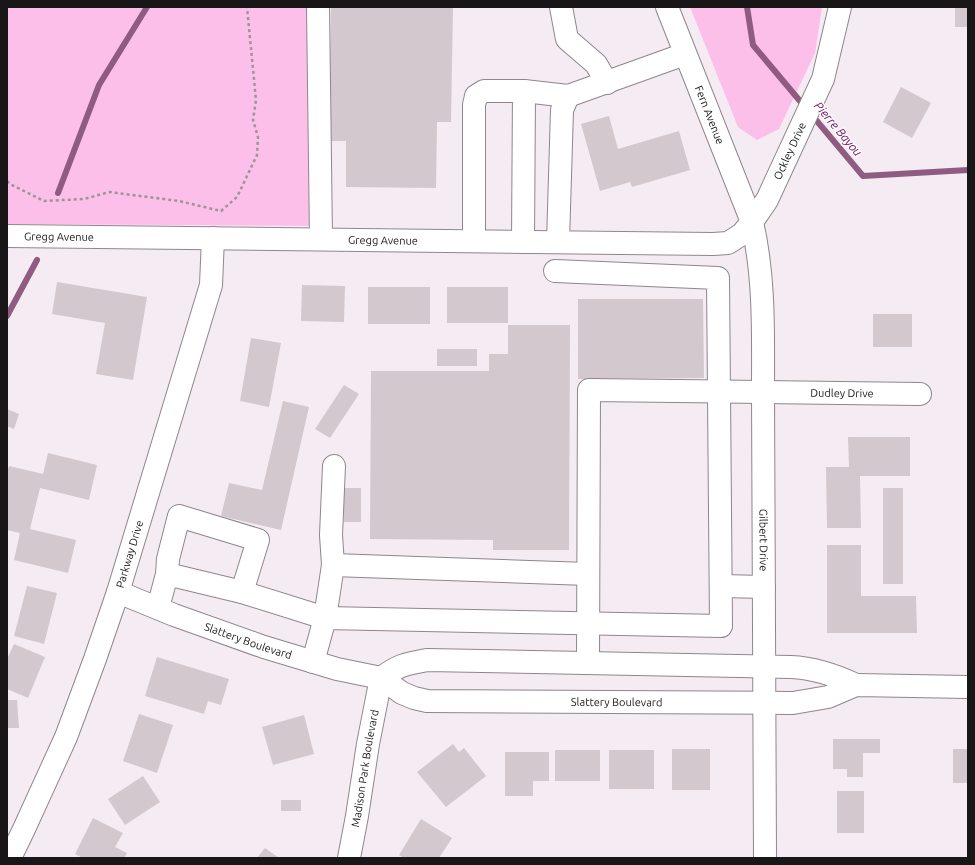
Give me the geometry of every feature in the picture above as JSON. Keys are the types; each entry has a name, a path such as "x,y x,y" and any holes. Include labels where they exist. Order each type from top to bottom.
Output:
{"street":[{"path":"318,7 321,240"},
{"path":"561,7 567,39 596,64 607,82"},
{"name":"Fern Avenue","path":"666,7 752,222"},
{"name":"Ockley Drive","path":"752,222 767,200 823,79 840,7"},
{"path":"474,241 474,105 476,96 484,91 524,91 568,96 685,54"},
{"path":"523,242 524,91"},
{"path":"558,242 562,110 568,96"},
{"name":"Gregg Avenue","path":"7,236 713,244 728,243 742,234 752,222"},
{"name":"Gilbert Drive","path":"752,222 760,264 762,320 765,858"},
{"name":"Parkway Drive","path":"10,858 66,737 118,592 211,285 213,238"},
{"path":"644,275 645,243"},
{"path":"167,574 242,592 325,618 588,622 721,626 718,278 555,271"},
{"name":"Dudley Drive","path":"588,574 589,390 920,394"},
{"path":"314,662 325,618 333,565 331,535 334,466"},
{"path":"158,608 167,574 168,559 179,516 258,540 242,592"},
{"path":"333,565 588,574 588,663"},
{"path":"721,586 764,587"},
{"name":"Slattery Boulevard","path":"118,592 264,647 337,669 381,678 402,693 427,701 793,703 828,697 856,685 968,687"},
{"name":"Slattery Boulevard","path":"381,678 395,668 405,664 427,660 791,666 837,676 856,685"},
{"name":"Madison Park Boulevard","path":"349,858 368,744 381,678"}],"path":[{"path":"7,181 10,184 44,201 84,199 109,192 179,201 221,211 237,197 257,155 258,137 253,120 256,100 247,7"}],"shaded area":[{"path":"7,7 314,7 316,226 7,224"},
{"path":"690,7 822,7 815,53 779,129 757,140 738,127"}],"building":[{"path":"331,7 453,7 451,122 437,122 436,188 346,187 346,141 329,141"},
{"path":"955,7 968,7 968,27 955,27"},
{"path":"901,87 931,103 912,138 883,122"},
{"path":"609,116 618,149 679,131 690,170 632,187 630,182 600,191 581,124"},
{"path":"57,282 147,297 133,380 96,374 105,323 52,314"},
{"path":"302,285 345,286 344,322 301,321"},
{"path":"368,287 430,287 430,324 368,324"},
{"path":"447,287 508,287 508,323 447,323"},
{"path":"578,299 703,299 704,378 578,379"},
{"path":"873,314 912,314 912,347 873,347"},
{"path":"508,325 570,325 569,550 493,550 493,540 370,539 371,371 489,371 489,354 508,354"},
{"path":"251,338 281,343 269,407 240,401"},
{"path":"437,349 477,349 477,366 437,366"},
{"path":"344,385 359,394 330,438 315,429"},
{"path":"283,401 309,407 281,530 221,516 229,483 262,490"},
{"path":"7,409 19,414 14,429 7,426"},
{"path":"848,437 910,437 910,476 860,476 861,528 827,528 826,467 849,467"},
{"path":"48,453 97,465 89,500 40,488 30,529 76,540 68,573 14,560 20,533 7,530 7,473 9,466 43,474"},
{"path":"344,488 361,488 361,522 344,522"},
{"path":"883,488 903,488 903,584 883,584"},
{"path":"827,545 861,545 861,596 916,596 917,633 827,633"},
{"path":"27,586 57,593 44,644 14,636"},
{"path":"14,644 45,657 28,698 7,689 7,659"},
{"path":"157,657 229,679 221,705 208,701 204,714 145,696"},
{"path":"7,700 17,700 19,728 7,728"},
{"path":"139,714 173,725 157,773 123,761"},
{"path":"304,715 314,754 273,765 262,727"},
{"path":"833,739 880,739 880,753 863,753 863,777 847,777 847,769 833,769"},
{"path":"453,744 459,752 464,748 486,776 446,807 417,772"},
{"path":"672,749 710,749 710,790 672,790"},
{"path":"953,749 968,749 968,783 953,783"},
{"path":"555,750 600,750 600,781 555,781"},
{"path":"609,750 654,750 654,789 609,789"},
{"path":"505,752 549,752 549,781 533,781 533,796 505,796"},
{"path":"143,776 160,802 125,825 108,799"},
{"path":"837,791 864,791 864,833 837,833"},
{"path":"281,800 301,800 301,811 281,811"},
{"path":"93,818 123,833 115,847 127,853 124,858 83,858 75,854"},
{"path":"421,819 452,838 439,858 404,858 399,855"},
{"path":"265,848 279,858 257,858"}],"waterway":[{"path":"58,193 99,85 147,7"},
{"name":"Pierre Bayou","path":"747,7 753,45 805,107"},
{"name":"Pierre Bayou","path":"811,114 863,176 968,170"},
{"path":"7,316 37,260"}]}
